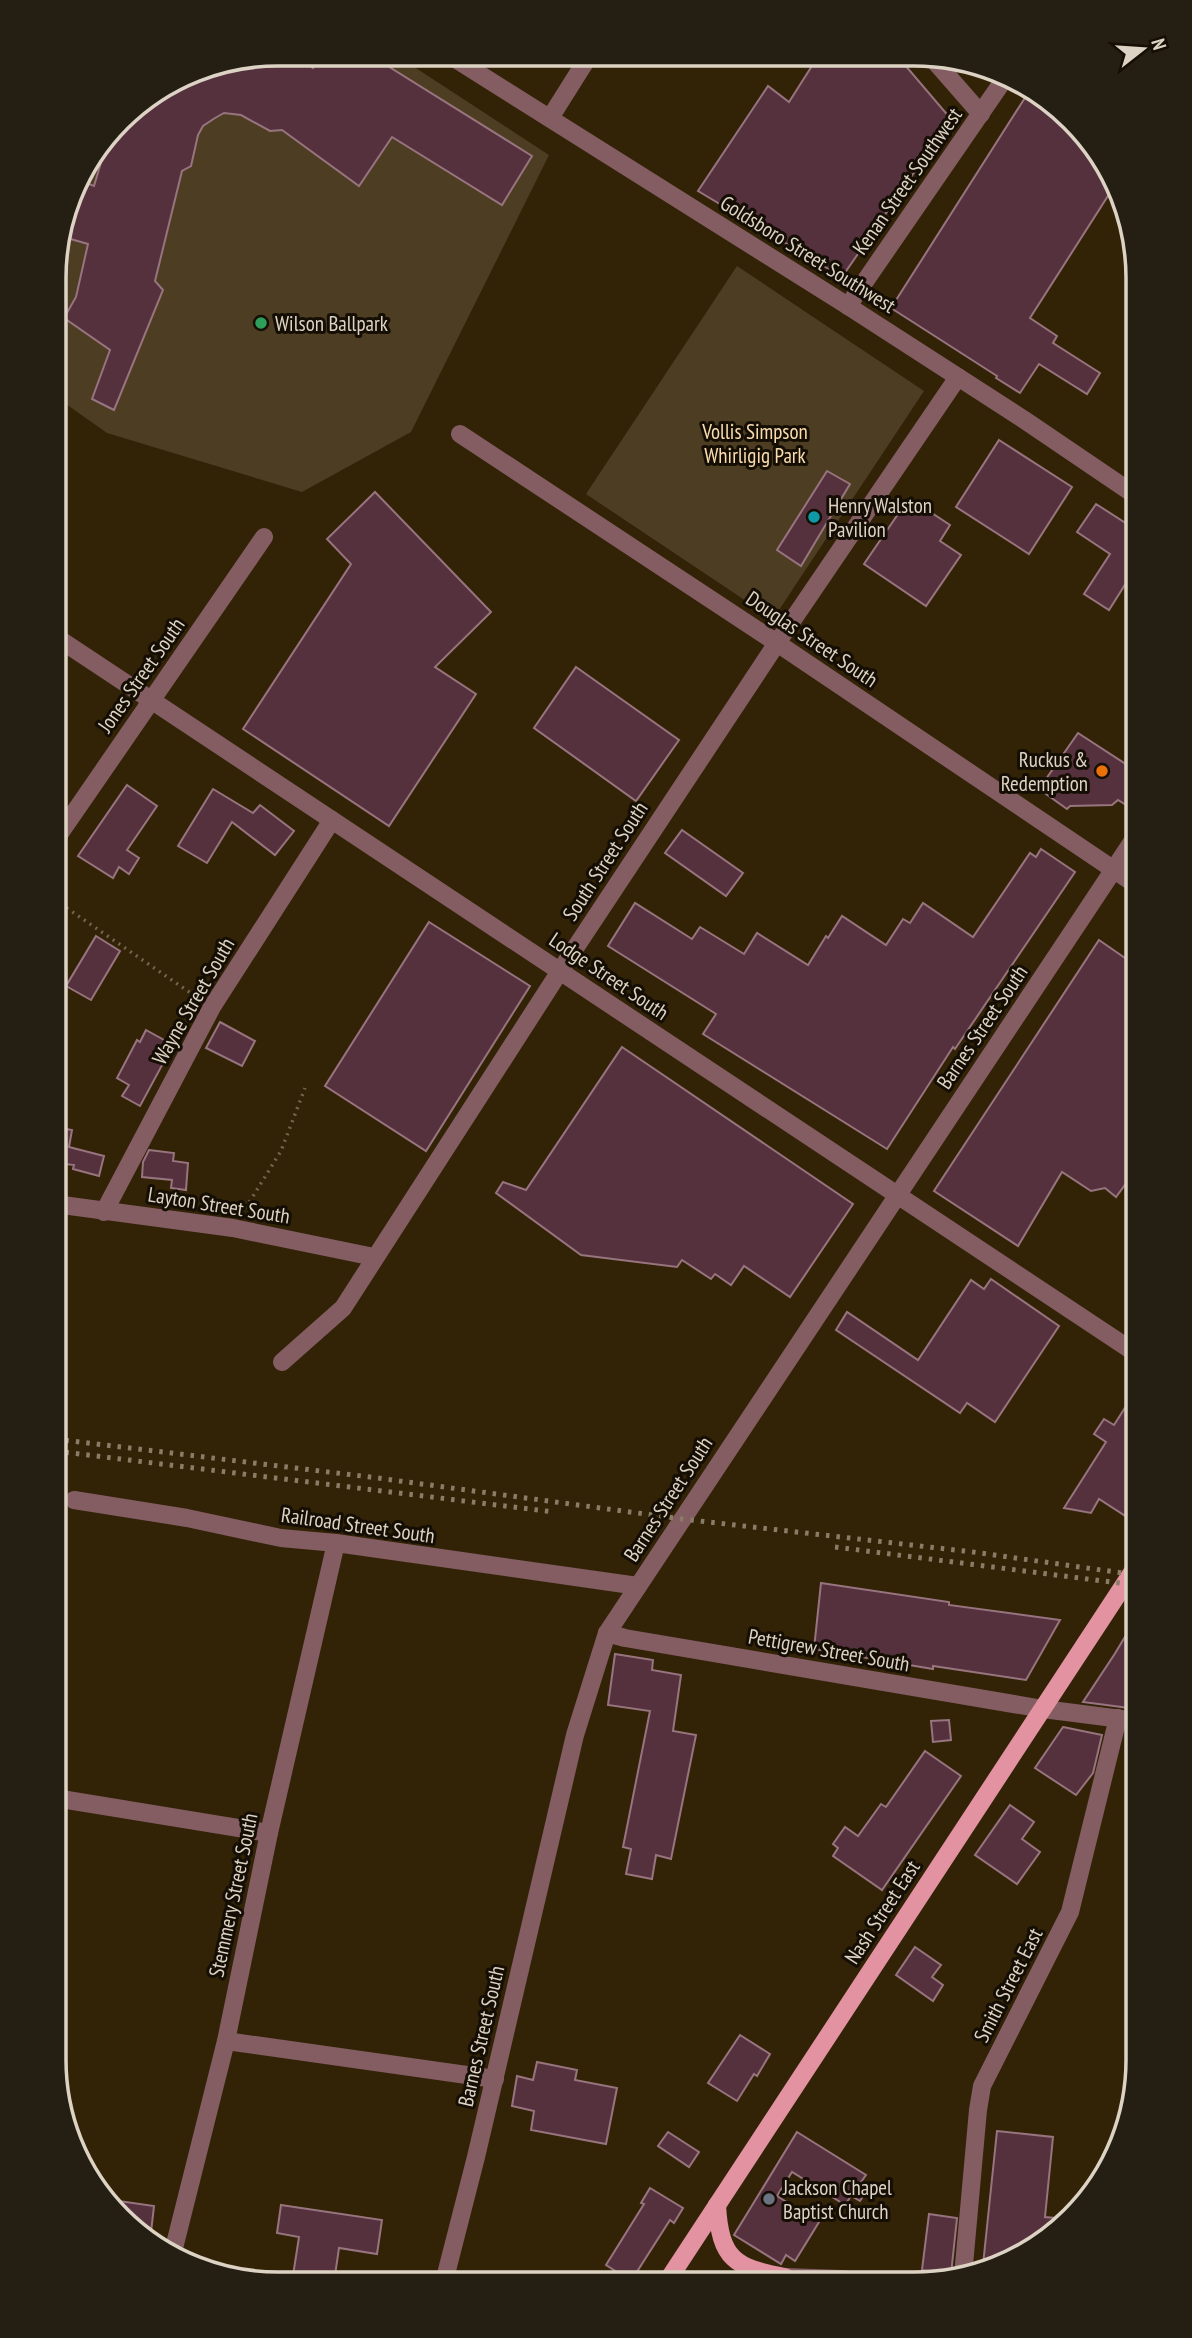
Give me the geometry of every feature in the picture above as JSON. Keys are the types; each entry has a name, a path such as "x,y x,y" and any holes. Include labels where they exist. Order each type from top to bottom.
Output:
{"main road":[{"name":"Nash Street East","path":"673,2272 1125,1583"},
{"path":"717,2205 721,2238 732,2255 746,2267 759,2272"}],"street":[{"name":"Goldsboro Street Southwest","path":"468,67 848,306 1126,489"},
{"path":"550,118 582,67"},
{"path":"941,68 981,114"},
{"name":"Kenan Street Southwest","path":"848,306 1000,85"},
{"name":"South Street South","path":"282,1362 343,1308 560,971 777,643 958,377"},
{"name":"Douglas Street South","path":"460,434 1126,877"},
{"name":"Jones Street South","path":"67,822 264,537"},
{"name":"Lodge Street South","path":"67,644 1125,1346"},
{"name":"Wayne Street South","path":"104,1212 212,1007 332,820"},
{"name":"Barnes Street South","path":"447,2272 495,2079 575,1735 607,1633 1126,851"},
{"name":"Layton Street South","path":"66,1206 233,1228 374,1257"},
{"name":"Railroad Street South","path":"74,1500 187,1518 281,1538 336,1543 638,1586"},
{"name":"Stemmery Street South","path":"175,2244 226,2041 269,1833 336,1543"},
{"name":"Pettigrew Street South","path":"607,1633 1043,1709 1125,1719"},
{"name":"Smith Street East","path":"964,2265 982,2086 1070,1912 1118,1718"},
{"path":"66,1800 269,1833"},
{"path":"226,2041 495,2079"}],"path":[{"path":"67,908 212,1007"},
{"path":"233,1228 281,1151 305,1088"}],"green space":[{"name":"Wilson Ballpark","path":"264,67 414,67 549,155 411,432 302,492 107,433 67,405 67,264 74,223 83,197 110,149 149,110 179,91 228,73"},
{"name":"Vollis Simpson Whirligig Park","path":"737,266 924,391 773,619 586,494"}],"building":[{"path":"812,66 906,66 951,119 842,277 698,191 768,86 789,102"},
{"path":"264,67 389,67 532,156 502,205 392,137 359,186 282,130 270,131 241,115 224,113 215,118 203,126 198,135 191,166 182,171 155,281 163,290 114,410 92,399 110,350 67,320 67,313 76,297 88,244 71,237 83,197 89,184 94,186 101,163 110,149 149,110 197,83 223,74"},
{"path":"1025,98 1031,102 1073,139 1090,161 1108,196 1030,318 1057,336 1053,343 1100,373 1087,394 1039,364 1020,393 891,308"},
{"path":"999,440 1072,487 1029,554 956,507"},
{"name":"Henry Walston Pavilion","path":"827,471 850,484 801,566 777,550"},
{"path":"375,492 491,612 435,667 476,694 389,826 243,729 351,564 327,539"},
{"path":"909,498 950,525 940,541 961,555 926,606 864,564"},
{"path":"1096,504 1126,523 1126,583 1109,610 1084,594 1110,554 1077,532"},
{"path":"576,667 679,740 636,801 534,728"},
{"path":"1078,733 1126,764 1126,805 1118,800 1112,805 1070,806 1067,809 1039,789"},
{"path":"127,785 157,806 127,850 139,858 129,874 119,867 113,878 78,856"},
{"path":"213,789 253,813 260,805 294,831 275,855 232,822 207,863 178,846"},
{"path":"682,830 743,873 726,896 665,853"},
{"path":"1041,849 1075,872 955,1049 953,1047 887,1149 703,1034 716,1014 608,946 635,903 692,939 700,927 744,954 757,933 808,965 842,916 886,945 903,919 910,923 923,903 973,937 1030,853 1036,857"},
{"path":"429,922 530,986 426,1151 325,1086"},
{"path":"96,936 120,951 91,1000 67,985"},
{"path":"1099,940 1126,958 1125,1184 1116,1197 1105,1188 1091,1191 1062,1172 1018,1246 934,1191"},
{"path":"220,1022 255,1041 242,1066 206,1048"},
{"path":"146,1030 173,1045 140,1106 122,1096 129,1085 117,1078 137,1040 140,1042"},
{"path":"622,1047 853,1204 790,1297 744,1266 731,1285 715,1274 711,1279 682,1260 677,1267 581,1255 496,1193 503,1182 526,1190"},
{"path":"67,1129 72,1130 69,1147 104,1156 99,1176 73,1169 74,1165 66,1164"},
{"path":"149,1150 174,1153 173,1161 188,1163 186,1190 171,1188 172,1180 142,1177 143,1162"},
{"path":"991,1279 1059,1326 995,1422 967,1403 960,1413 836,1330 847,1312 918,1360 971,1280 984,1289"},
{"path":"1125,1407 1125,1516 1099,1499 1091,1513 1064,1508 1106,1442 1094,1434 1104,1419 1114,1425"},
{"path":"821,1583 949,1602 949,1605 1060,1620 1026,1680 933,1666 933,1669 814,1649"},
{"path":"1125,1636 1125,1707 1083,1702"},
{"path":"615,1654 653,1660 652,1670 681,1675 673,1731 696,1735 671,1859 656,1855 652,1879 626,1874 631,1849 623,1847 650,1711 608,1705"},
{"path":"949,1720 951,1740 933,1742 931,1721"},
{"path":"1063,1727 1102,1735 1093,1773 1076,1795 1035,1768"},
{"path":"925,1751 961,1776 882,1890 833,1856 838,1848 833,1844 845,1827 858,1836 881,1804 886,1807"},
{"path":"1010,1805 1034,1822 1022,1839 1040,1852 1017,1884 975,1855"},
{"path":"915,1947 941,1965 932,1977 943,1985 933,2001 896,1975"},
{"path":"740,2035 770,2054 737,2101 708,2083"},
{"path":"537,2062 577,2070 575,2080 617,2088 606,2144 531,2130 534,2111 512,2106 517,2076 533,2080"},
{"path":"997,2131 1053,2137 1045,2217 1054,2218 1031,2236 984,2259"},
{"path":"668,2132 699,2152 689,2167 658,2146"},
{"name":"Jackson Chapel Baptist Church","path":"797,2132 866,2175 861,2182 869,2187 860,2201 851,2196 845,2205 792,2172 777,2196 819,2222 795,2261 786,2255 781,2264 734,2235"},
{"path":"650,2188 683,2208 674,2223 670,2220 637,2272 617,2272 606,2265 644,2204 641,2203"},
{"path":"121,2201 154,2206 151,2230"},
{"path":"281,2205 382,2220 377,2254 339,2248 335,2272 294,2272 299,2237 277,2233"},
{"path":"929,2214 957,2218 952,2268 922,2270"}],"railway":[{"path":"66,1440 370,1477 682,1519 973,1552 1125,1573"},
{"path":"66,1452 554,1512"},
{"path":"835,1547 1125,1584"}],"place":[{"name":"Wilson Ballpark","path":"261,323"},
{"name":"Henry Walston Pavilion","path":"814,517"},
{"name":"Ruckus & Redemption","path":"1102,771"},
{"name":"Jackson Chapel Baptist Church","path":"769,2199"}]}
